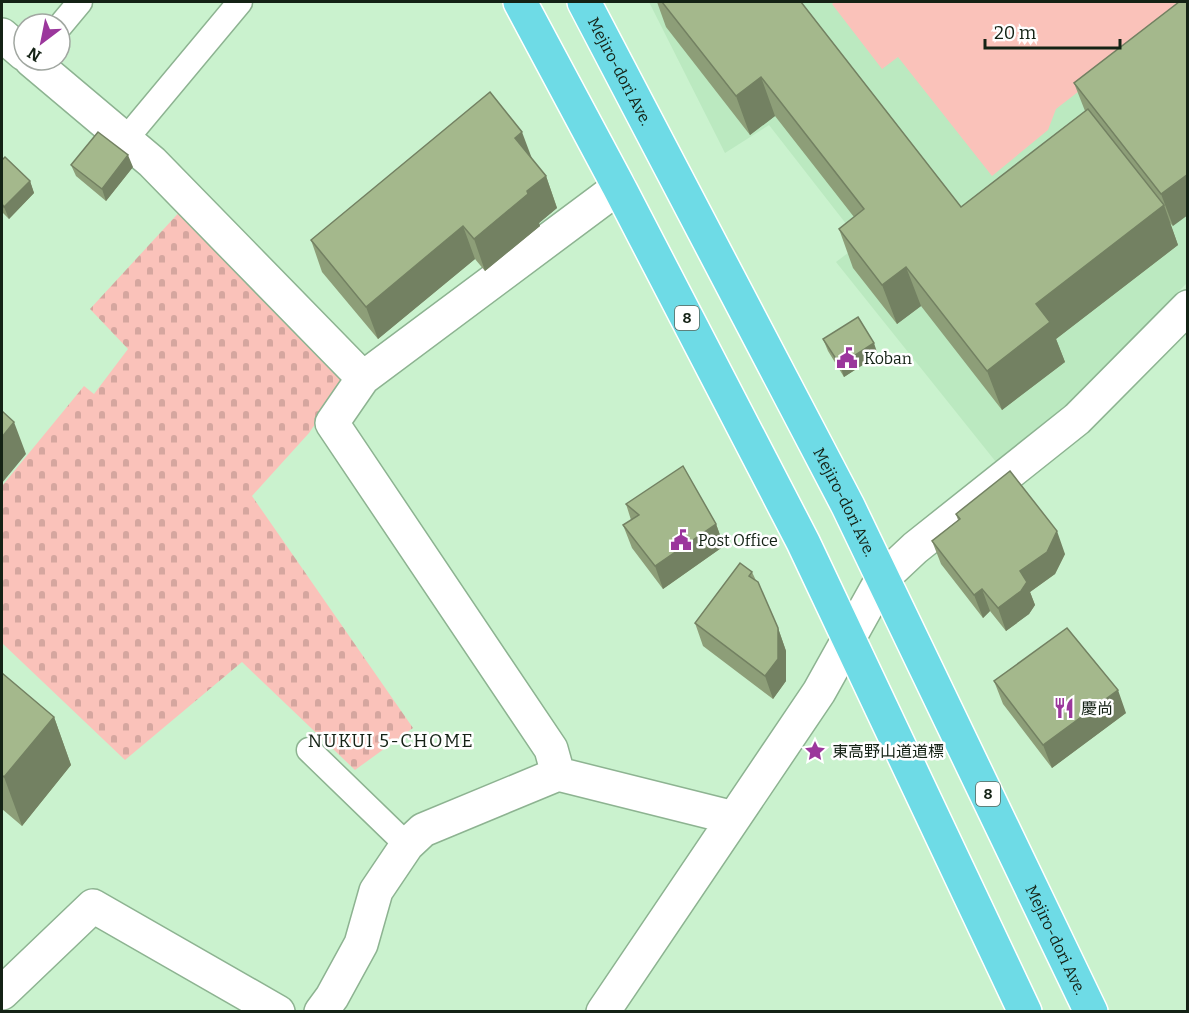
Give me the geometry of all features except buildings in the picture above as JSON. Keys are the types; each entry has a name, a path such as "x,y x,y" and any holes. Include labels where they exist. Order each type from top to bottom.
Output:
{"main road":[{"name":"8","path":"520,2 619,187 803,542 1025,1011"},
{"name":"Mejiro-dori Ave.","path":"584,2 848,506 1091,1011"}],"street":[{"path":"45,72 152,162 363,378"},
{"path":"558,774 551,749 332,423 363,378 619,187"},
{"path":"603,1011 819,692 882,579 915,548 1077,419 1188,307"},
{"path":"321,1011 332,997 361,944 376,891 407,845 423,830 558,774 734,818"},
{"path":"2,993 93,906 278,1011"}],"lane":[{"path":"125,140 240,2"},
{"path":"309,750 407,845"}],"shaded area":[{"path":"649,2 1187,2 1187,283 1065,406 996,462 836,262 861,243 769,125 725,153"}],"green space":[{"path":"835,2 1187,2 1132,50 1056,109 1048,130 992,176 898,57 882,69 832,4"},
{"path":"184,207 346,374 342,385 309,433 252,496 413,728 355,770 242,662 125,760 2,643 2,486 84,386 94,394 128,349 90,309"}],"place":[{"name":"Koban","path":"847,358"},
{"name":"Post Office","path":"681,540"},
{"name":"慶尚","path":"1064,708"},
{"name":"東高野山道道標","path":"815,751"}],"district":[{"name":"NUKUI 5-CHOME","path":"391,741"}]}
